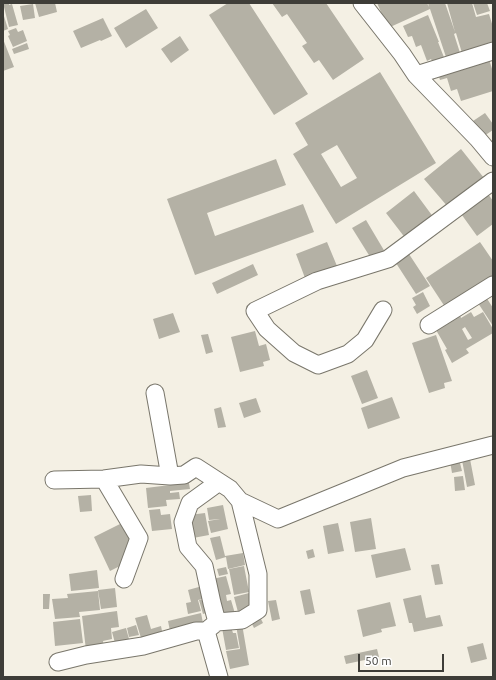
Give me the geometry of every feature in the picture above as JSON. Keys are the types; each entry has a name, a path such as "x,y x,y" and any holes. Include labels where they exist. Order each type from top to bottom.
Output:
{"street":[{"path":"362,3 402,54 416,76 486,137 493,157"},
{"path":"416,76 493,51"},
{"path":"384,310 365,340 348,354 318,365 294,353 267,329 255,311 317,281 388,259 493,180"},
{"path":"429,325 493,285"},
{"path":"155,393 170,476"},
{"path":"54,480 104,479 141,474 170,476 184,474 196,467 230,489 240,500 278,519 403,468 493,445"},
{"path":"104,479 139,538 124,579"},
{"path":"218,482 190,503 183,522 188,547 204,566 212,603 212,627 219,677"},
{"path":"58,662 86,655 143,646 242,620 258,610 258,574 240,500"}],"building":[{"path":"3,3 9,3 9,5 12,4 18,25 9,27"},
{"path":"35,3 55,3 57,12 39,17"},
{"path":"228,3 249,3 308,94 274,115 209,15"},
{"path":"272,3 326,3 364,59 333,80 319,60 314,63 302,46 307,43 287,14 282,17"},
{"path":"377,3 427,3 429,7 428,3 445,3 455,32 447,3 472,3 476,17 489,14 493,27 493,44 462,53 456,33 454,34 461,56 447,60 430,9 388,28"},
{"path":"473,3 487,3 490,11 477,15"},
{"path":"33,4 35,18 23,20 20,6"},
{"path":"146,9 158,28 126,48 114,28"},
{"path":"3,13 8,29 3,31"},
{"path":"428,15 445,60 434,65 431,59 427,61 421,45 416,47 412,36 408,37 403,26"},
{"path":"103,18 112,36 81,48 73,31"},
{"path":"16,28 18,32 23,30 27,41 13,47 8,36 10,35 8,31"},
{"path":"180,36 189,50 171,63 161,49"},
{"path":"3,39 14,67 3,71"},
{"path":"27,43 29,49 14,54 12,49"},
{"path":"488,56 493,72 493,91 461,101 457,89 451,91 447,78 440,80 437,70"},
{"path":"380,72 436,163 336,224 293,154 308,145 295,123","holes":["337,145 357,178 341,187 321,154"]},
{"path":"485,113 493,124 493,130 484,136 473,121"},
{"path":"461,149 484,178 448,207 424,179"},
{"path":"276,159 286,185 207,213 215,236 303,204 314,232 195,275 167,199"},
{"path":"414,191 434,218 406,239 386,213"},
{"path":"486,191 493,201 493,224 477,236 459,211"},
{"path":"366,220 385,252 372,260 352,228"},
{"path":"327,242 337,266 305,278 296,254"},
{"path":"480,242 493,261 493,280 447,310 426,278"},
{"path":"407,251 430,286 416,294 394,260"},
{"path":"253,264 258,275 217,294 212,283"},
{"path":"423,292 430,306 417,314 413,307 416,305 412,298"},
{"path":"486,297 493,308 493,326 478,303"},
{"path":"471,312 474,317 483,312 493,329 493,333 466,349 469,353 452,363 445,350 447,349 436,330 460,315 461,318","holes":["465,327 472,338 468,340 462,329"]},
{"path":"173,313 180,332 159,339 153,319"},
{"path":"255,331 259,346 266,344 270,360 263,362 264,366 240,372 231,337"},
{"path":"208,334 213,352 206,354 201,335"},
{"path":"436,335 452,381 444,383 445,388 429,393 412,343"},
{"path":"367,370 378,398 362,404 351,376"},
{"path":"392,397 400,418 368,429 361,408"},
{"path":"256,398 261,412 244,418 239,403"},
{"path":"221,407 226,427 218,428 214,409"},
{"path":"459,459 462,471 452,473 450,461"},
{"path":"470,459 475,485 467,487 462,460"},
{"path":"463,476 465,490 455,491 454,477"},
{"path":"169,478 188,478 190,489 170,491 170,493 179,492 180,499 166,500 167,506 148,508 146,488 170,485"},
{"path":"91,495 92,511 80,512 78,496"},
{"path":"223,505 228,529 211,533 208,521 220,519 209,520 207,508"},
{"path":"160,509 161,515 170,514 172,529 152,531 149,510"},
{"path":"205,513 209,535 193,538 189,515"},
{"path":"371,518 376,549 355,552 350,522"},
{"path":"122,523 132,543 126,546 129,553 128,562 110,571 94,537"},
{"path":"338,523 344,551 328,554 323,526"},
{"path":"220,536 225,556 243,553 245,565 228,569 226,557 216,560 210,538"},
{"path":"405,548 411,570 376,578 371,555"},
{"path":"313,549 315,557 308,559 306,551"},
{"path":"439,564 443,584 435,585 431,565"},
{"path":"244,566 249,592 234,595 229,569"},
{"path":"226,567 228,574 219,576 217,569"},
{"path":"97,570 99,588 71,591 69,574"},
{"path":"226,576 231,594 226,595 227,601 231,600 236,617 218,621 208,580"},
{"path":"206,585 209,597 198,600 201,611 188,614 186,603 191,602 188,590"},
{"path":"115,588 117,607 101,609 98,590"},
{"path":"310,589 315,613 305,615 300,591"},
{"path":"98,591 100,610 79,612 80,617 55,619 52,599 68,598 67,594"},
{"path":"249,593 253,612 239,616 234,597"},
{"path":"43,594 50,594 49,609 43,609"},
{"path":"421,595 426,618 440,615 443,626 414,632 412,623 409,623 403,599"},
{"path":"210,598 213,611 203,614 199,600"},
{"path":"276,600 280,619 272,621 268,601"},
{"path":"390,602 396,626 381,629 382,632 363,637 357,610"},
{"path":"117,611 119,627 111,628 112,639 103,641 104,648 86,650 82,616"},
{"path":"201,613 203,623 170,631 168,621"},
{"path":"147,615 151,629 161,626 162,631 141,638 135,618"},
{"path":"259,615 263,623 254,628 250,620"},
{"path":"80,619 83,643 55,646 53,622"},
{"path":"242,624 249,665 230,669 226,651 240,649 236,625"},
{"path":"136,625 139,635 129,637 127,628"},
{"path":"231,627 233,633 236,633 239,648 226,650 222,628"},
{"path":"126,628 129,639 115,643 112,632"},
{"path":"483,643 487,659 471,663 467,647"},
{"path":"377,649 379,657 346,664 344,656"}]}
